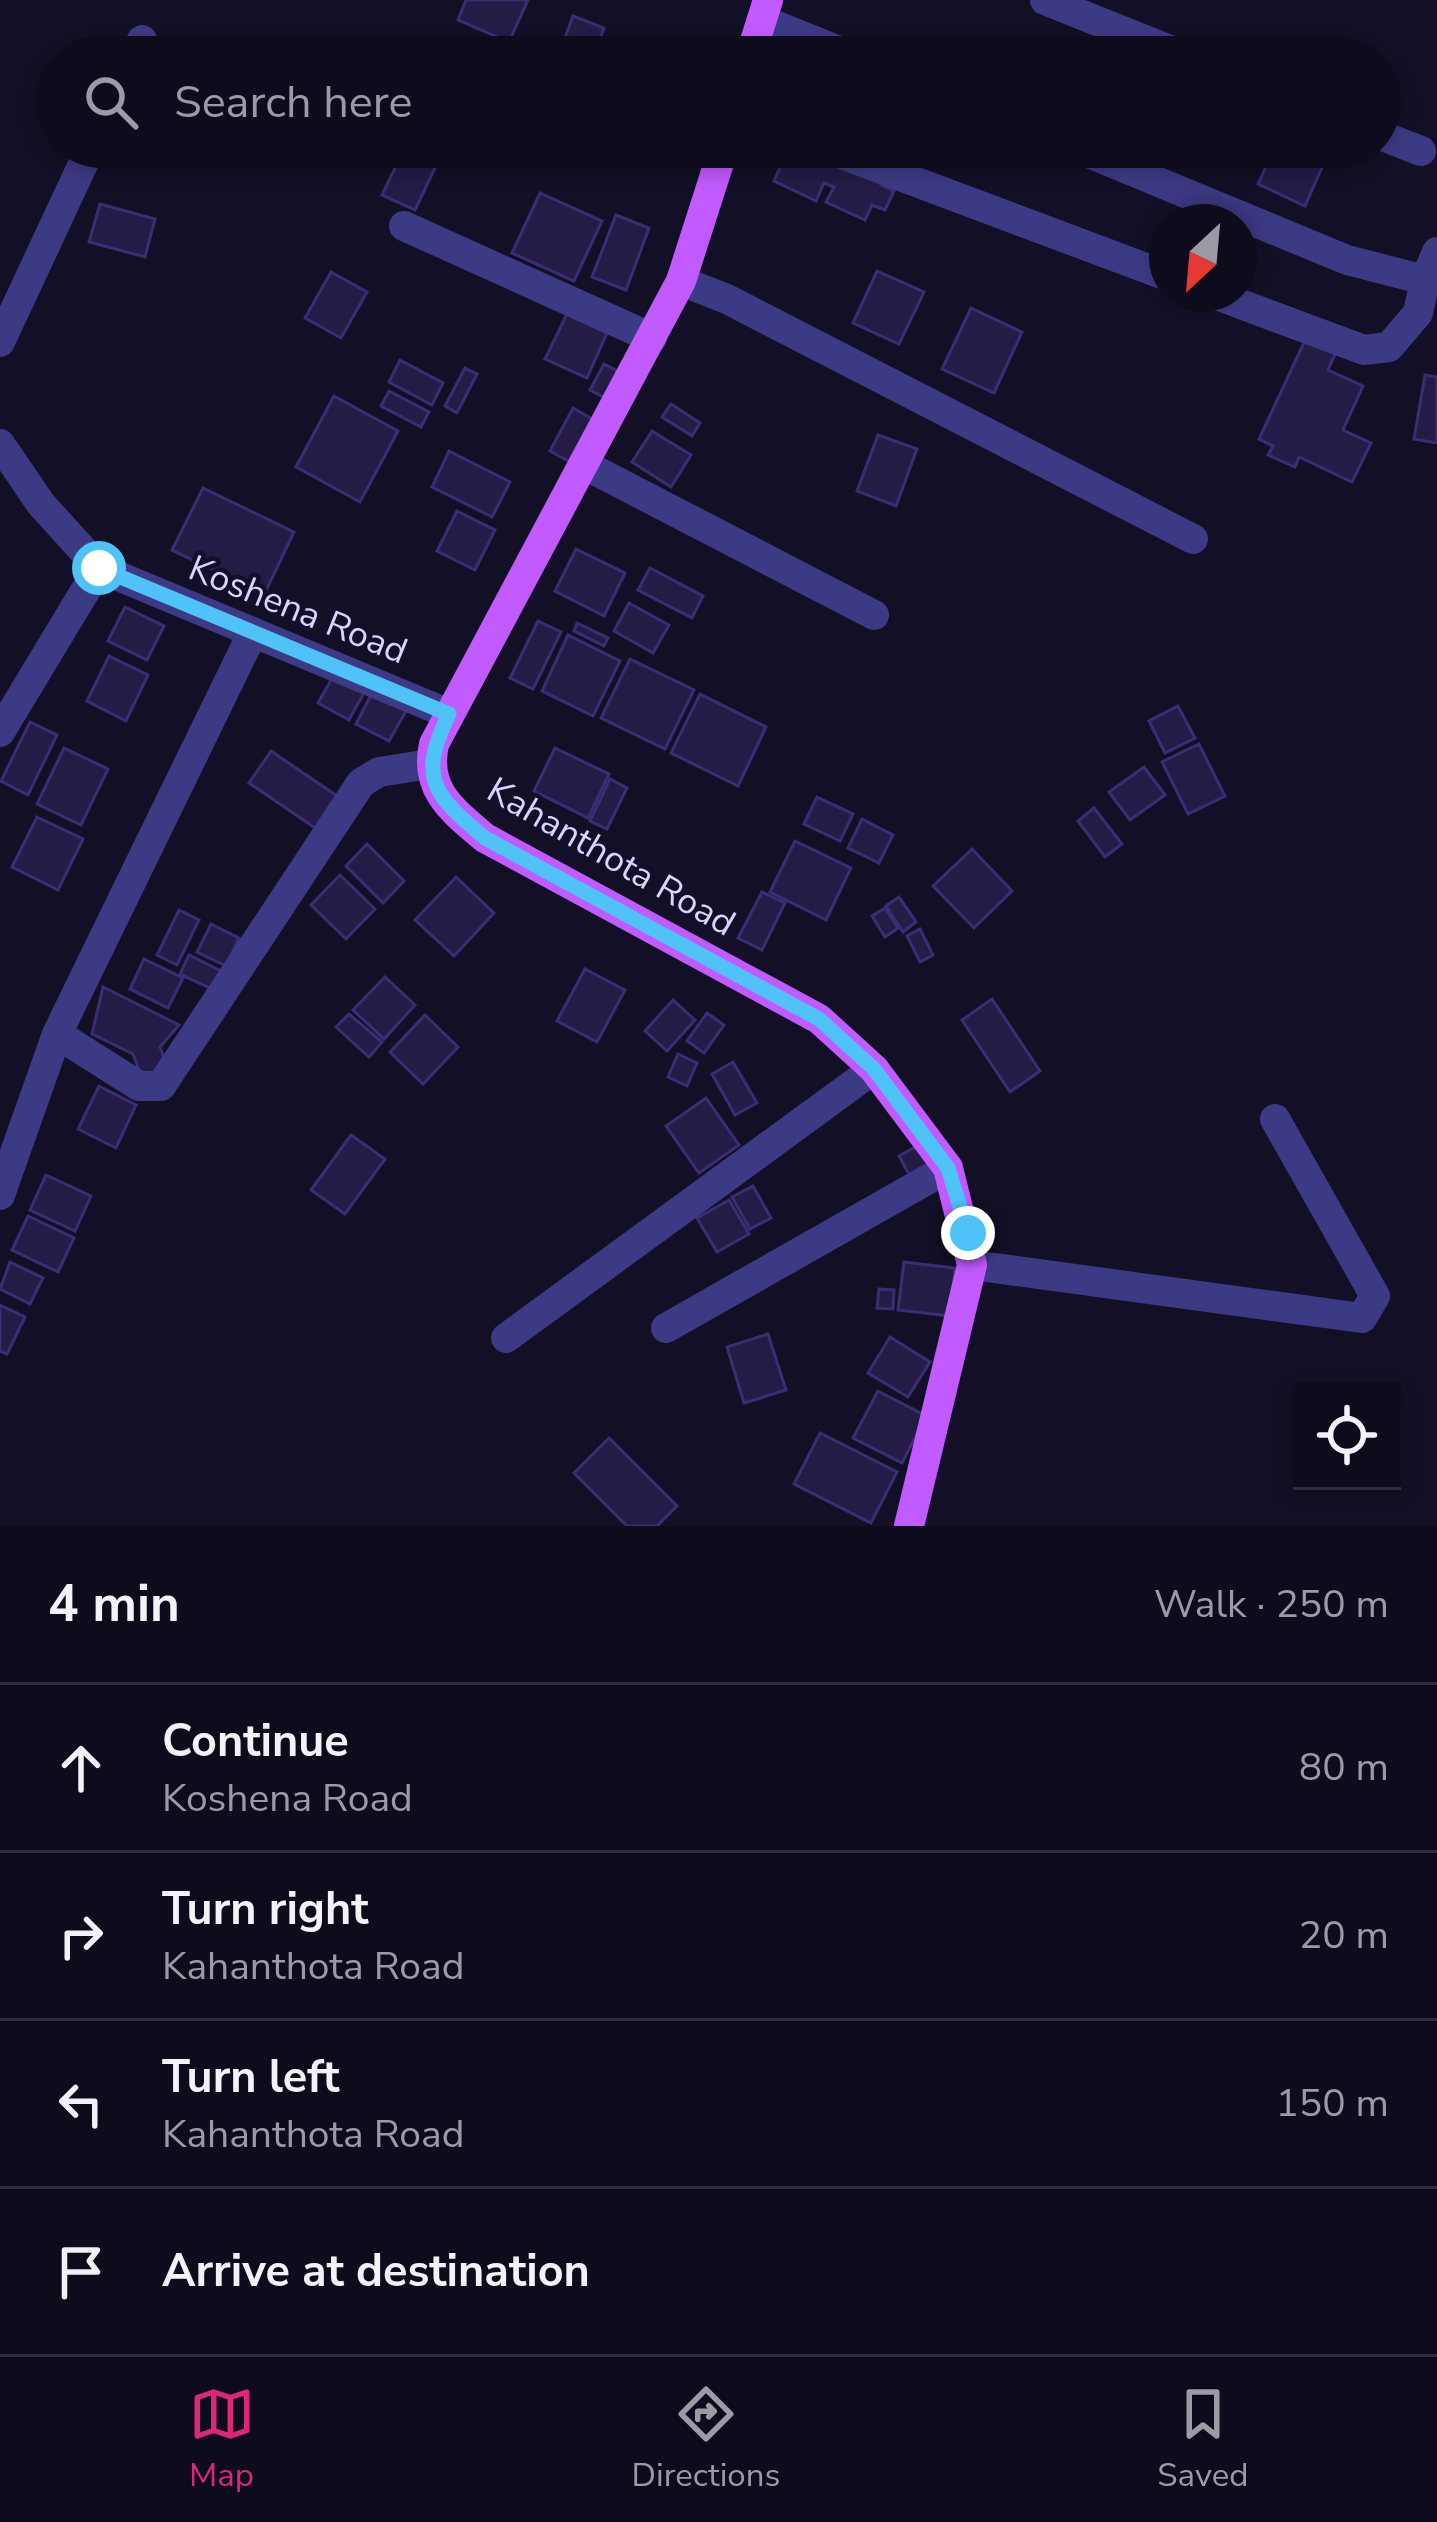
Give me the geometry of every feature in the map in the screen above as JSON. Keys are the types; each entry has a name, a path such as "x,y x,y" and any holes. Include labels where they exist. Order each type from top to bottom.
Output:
{"main road":[{"path":"430,764 449,714 681,281 717,168"},
{"name":"Kahanthota Road","path":"430,764 444,803 485,838 819,1019 874,1069 948,1168 972,1265 909,1526"}],"street":[{"path":"1046,0 1135,36"},
{"path":"765,10 814,36"},
{"path":"1401,143 1420,151"},
{"path":"0,342 81,168"},
{"path":"879,168 1149,269"},
{"path":"1125,168 1347,260 1431,266 1418,314 1389,347 1364,350 1257,310"},
{"path":"404,226 652,338"},
{"path":"681,281 727,299 1193,538"},
{"path":"0,444 41,504 99,568 1,735"},
{"path":"583,464 874,615"},
{"name":"Koshena Road","path":"99,568 449,714"},
{"path":"0,1195 57,1034 253,632"},
{"path":"57,1034 139,1086 160,1086 361,783 380,772 430,764"},
{"path":"506,1338 874,1069"},
{"path":"972,1265 1362,1318 1376,1296 1275,1119"},
{"path":"666,1328 948,1168"}],"building":[{"path":"466,0 528,0 512,36 495,36 458,20"},
{"path":"573,16 604,28 601,36 566,36"},
{"path":"395,168 435,168 415,210 382,195"},
{"path":"780,168 854,168 885,178 881,185 894,191 885,210 872,205 865,220 826,202 834,187 824,183 816,201 774,181"},
{"path":"1265,168 1322,168 1305,206 1258,184"},
{"path":"540,193 602,221 574,281 512,253"},
{"path":"100,204 155,219 145,257 89,242"},
{"path":"616,215 649,228 626,290 592,277"},
{"path":"877,271 924,292 899,344 853,323"},
{"path":"331,272 367,292 341,338 305,318"},
{"path":"971,308 1022,332 994,393 942,369"},
{"path":"567,314 607,333 587,378 545,359"},
{"path":"1307,336 1337,350 1328,370 1363,386 1343,430 1371,443 1352,482 1299,457 1295,467 1268,455 1273,446 1259,439"},
{"path":"400,360 443,383 432,405 389,382"},
{"path":"604,364 627,376 613,402 590,390"},
{"path":"465,368 477,374 457,413 445,406"},
{"path":"1425,375 1437,377 1437,443 1414,439"},
{"path":"389,391 429,412 421,427 381,406"},
{"path":"334,396 398,431 360,502 296,467"},
{"path":"671,404 700,423 692,436 662,417"},
{"path":"573,408 594,420 570,462 550,451"},
{"path":"652,431 691,455 671,487 632,462"},
{"path":"878,435 917,449 896,506 857,491"},
{"path":"449,451 510,482 492,517 432,487"},
{"path":"203,488 294,532 264,595 172,550"},
{"path":"457,511 495,530 475,570 437,551"},
{"path":"576,549 625,573 604,616 555,591"},
{"path":"650,568 703,596 692,618 638,590"},
{"path":"629,603 669,625 653,653 614,631"},
{"path":"125,607 164,626 147,660 108,641"},
{"path":"538,621 561,632 533,689 510,678"},
{"path":"577,623 608,638 604,646 574,631"},
{"path":"568,635 620,661 593,716 542,691"},
{"path":"109,656 148,675 126,721 87,701"},
{"path":"630,659 694,690 665,749 601,718"},
{"path":"334,675 365,691 349,720 318,703"},
{"path":"372,693 406,711 389,741 356,724"},
{"path":"700,694 766,727 738,786 671,753"},
{"path":"1178,706 1195,738 1165,753 1149,721"},
{"path":"30,722 57,735 28,795 1,781"},
{"path":"1199,744 1225,796 1188,814 1162,762"},
{"path":"64,748 108,769 81,825 37,804"},
{"path":"555,748 609,774 588,818 534,791"},
{"path":"271,751 340,798 318,830 249,783"},
{"path":"1144,767 1165,795 1130,820 1109,792"},
{"path":"610,779 627,788 607,829 590,821"},
{"path":"817,797 853,814 840,841 804,824"},
{"path":"1094,808 1122,844 1105,857 1078,821"},
{"path":"37,817 83,839 58,890 12,867"},
{"path":"862,819 893,835 879,863 848,848"},
{"path":"795,841 851,868 826,920 770,892"},
{"path":"367,844 404,881 383,903 346,866"},
{"path":"972,849 1012,891 974,928 933,886"},
{"path":"340,875 375,909 346,939 311,905"},
{"path":"456,877 494,913 454,956 415,920"},
{"path":"762,892 785,903 762,950 738,938"},
{"path":"899,897 916,922 903,932 886,906"},
{"path":"885,908 898,928 885,937 872,916"},
{"path":"179,910 199,920 177,965 157,955"},
{"path":"211,924 239,938 226,966 197,952"},
{"path":"920,929 933,955 920,962 907,936"},
{"path":"189,955 221,971 212,989 180,974"},
{"path":"144,959 183,978 168,1008 130,989"},
{"path":"585,969 625,990 597,1042 557,1021"},
{"path":"385,977 415,1005 384,1039 353,1010"},
{"path":"103,987 179,1025 160,1047 169,1072 143,1081 133,1054 92,1034"},
{"path":"992,999 1040,1071 1010,1092 962,1020"},
{"path":"673,1000 695,1020 667,1051 645,1031"},
{"path":"707,1013 724,1025 704,1053 687,1041"},
{"path":"349,1014 382,1042 369,1057 336,1027"},
{"path":"425,1015 458,1047 423,1084 390,1052"},
{"path":"678,1054 697,1063 687,1086 668,1077"},
{"path":"733,1062 757,1103 735,1115 712,1074"},
{"path":"99,1086 136,1105 116,1148 78,1129"},
{"path":"706,1098 739,1145 699,1173 666,1126"},
{"path":"351,1135 385,1159 345,1214 311,1190"},
{"path":"919,1145 932,1166 911,1178 899,1156"},
{"path":"46,1175 91,1196 75,1231 30,1210"},
{"path":"753,1186 771,1218 750,1229 732,1197"},
{"path":"729,1200 749,1234 717,1252 697,1218"},
{"path":"28,1216 74,1238 58,1272 12,1250"},
{"path":"10,1262 43,1278 30,1304 0,1289"},
{"path":"904,1262 955,1268 950,1316 898,1310"},
{"path":"879,1289 894,1290 893,1309 877,1308"},
{"path":"0,1305 25,1317 7,1354 0,1351"},
{"path":"768,1334 786,1390 744,1403 727,1347"},
{"path":"890,1337 930,1362 908,1397 868,1373"},
{"path":"878,1391 926,1416 902,1463 853,1438"},
{"path":"820,1433 897,1472 871,1523 794,1484"},
{"path":"609,1438 677,1506 657,1526 627,1526 574,1473"}],"route":[{"path":"99,568 449,714 430,764 444,803 485,838 819,1019 874,1069 948,1168 968,1233"}]}
